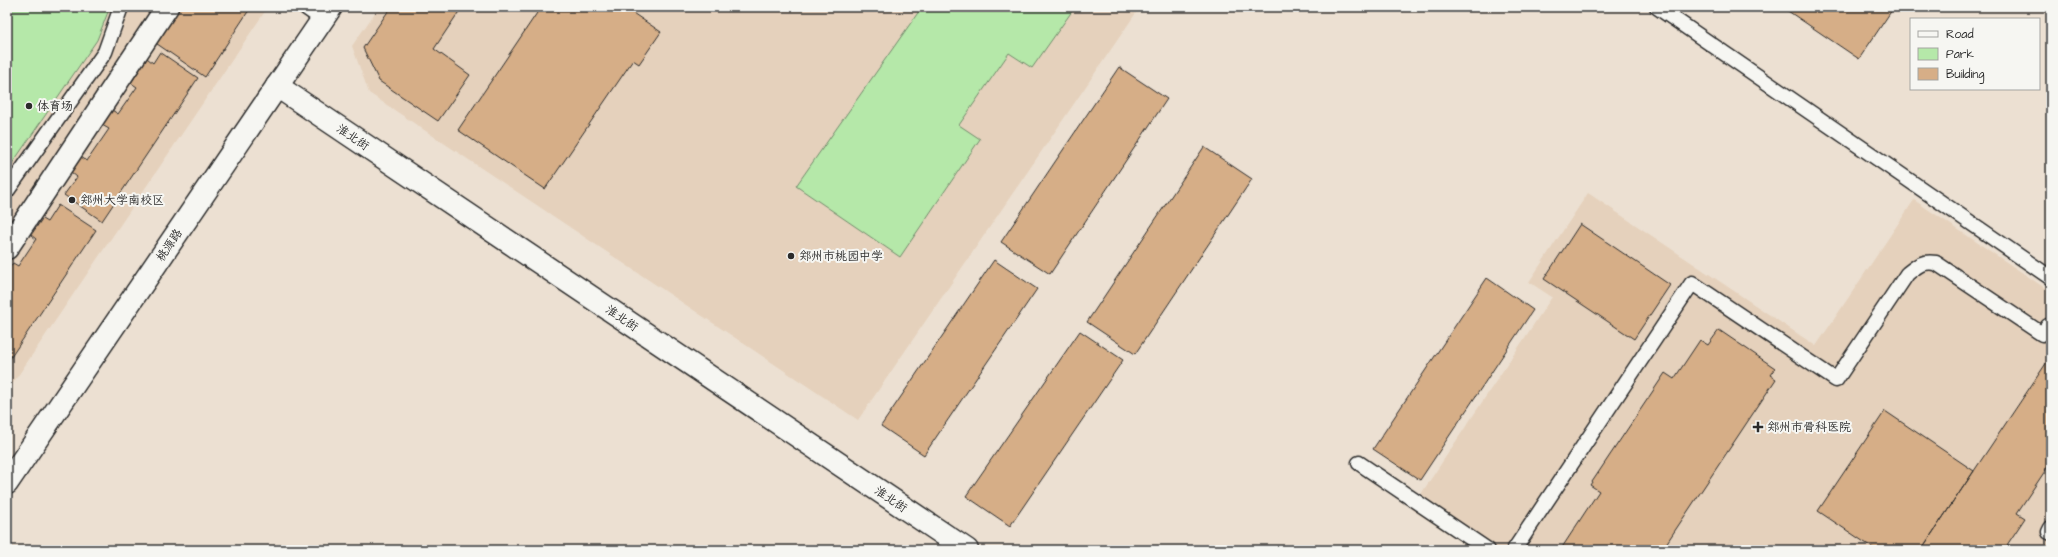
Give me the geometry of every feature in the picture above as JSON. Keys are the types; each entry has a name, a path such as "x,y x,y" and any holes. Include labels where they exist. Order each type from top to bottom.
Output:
{"street":[{"path":"7,248 167,7"},
{"name":"桃源路","path":"7,483 326,13"},
{"name":"淮北街","path":"277,86 967,550"}],"lane":[{"path":"7,191 105,52 121,7"},
{"path":"305,7 326,13"},
{"path":"1657,7 2051,278"},
{"path":"1514,550 1692,283 1836,380 1907,274 1918,265 1926,262 1936,263 2042,334 2048,326 2051,325"},
{"path":"1359,463 1488,550"},
{"path":"2051,528 2049,532 2051,533"}],"shaded area":[{"name":"郑州大学南校区","path":"7,7 268,7 7,392"},
{"name":"郑州市桃园中学","path":"379,7 1140,7 858,420 369,93 352,46"},
{"name":"郑州市骨科医院","path":"1588,193 1816,346 1914,200 2051,292 2051,550 1473,550 1411,509 1552,297 1529,282"}],"green space":[{"name":"体育场","path":"7,7 110,7 97,40 7,171"},
{"path":"922,7 1075,7 1032,68 1009,53 959,125 980,139 900,257 796,186"}],"building":[{"path":"168,7 251,7 205,77 147,37"},
{"path":"391,7 462,7 434,49 470,75 438,121 379,81 363,48"},
{"path":"541,7 624,7 661,32 639,64 633,60 545,189 458,130"},
{"path":"1782,7 1894,7 1859,59"},
{"path":"160,52 198,78 102,221 64,195 77,177 71,172 81,157 87,161 109,129 102,125 112,110 118,114 137,87 131,83 147,58 153,63"},
{"path":"1119,67 1167,99 1050,274 1001,242"},
{"path":"1204,147 1252,179 1135,354 1087,322"},
{"path":"58,205 96,230 7,363 7,271 13,263 18,266 36,239 31,235 42,219 47,222"},
{"path":"1580,224 1670,285 1634,339 1544,279"},
{"path":"994,260 1037,289 924,455 881,426"},
{"path":"1487,278 1533,310 1420,480 1373,449"},
{"path":"1719,330 1775,368 1770,375 1776,379 1662,550 1561,549 1599,491 1590,485 1665,373 1674,379 1700,340 1708,345"},
{"path":"1080,331 1123,360 1010,526 966,496"},
{"path":"2051,356 2051,462 2017,513 2025,518 2007,545 2015,550 1921,550"},
{"path":"1885,411 1974,471 1921,550 1876,550 1818,511"}],"place":[{"name":"体育场","path":"29,106"},
{"name":"郑州大学南校区","path":"72,200"},
{"name":"郑州市桃园中学","path":"791,256"},
{"name":"郑州市骨科医院","path":"1758,427"}]}
